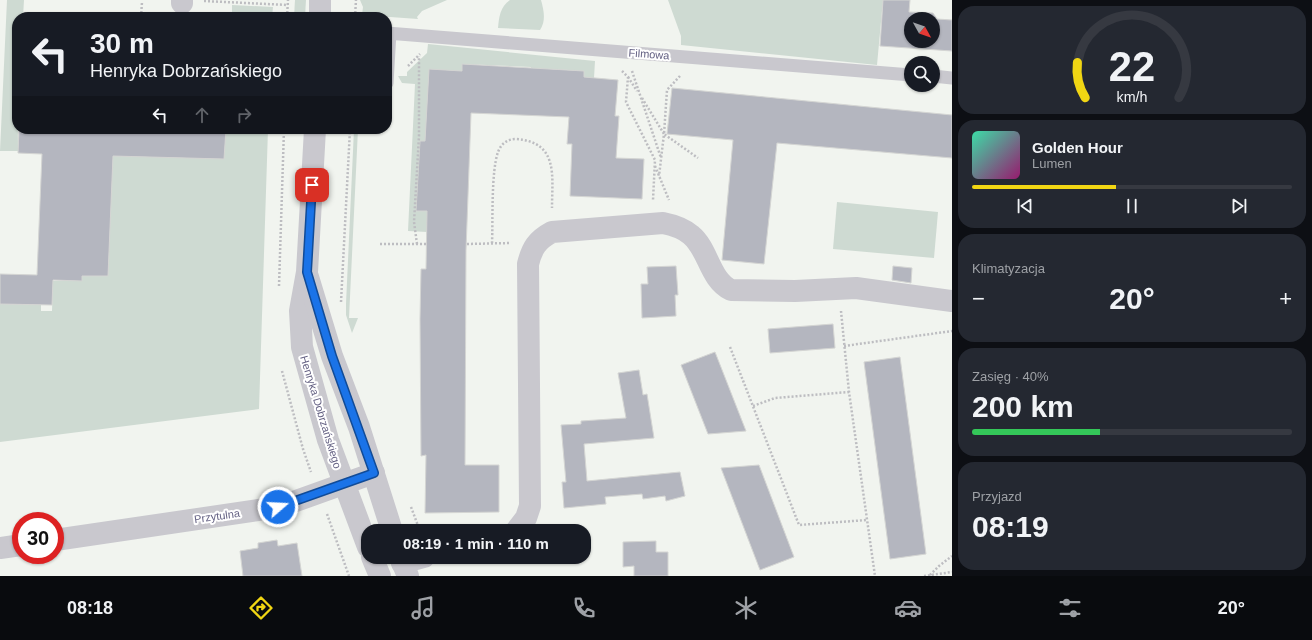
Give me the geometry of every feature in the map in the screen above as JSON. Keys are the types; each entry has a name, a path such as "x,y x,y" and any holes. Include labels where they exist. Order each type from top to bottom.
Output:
{"street":[{"path":"320,0 320,12"},
{"name":"Henryka Dobrzańskiego","path":"315,134 307,272 300,312 302,347 318,408 343,484 361,529"},
{"path":"521,524 526,518 530,506 528,264 543,238 652,223 663,223 679,227 692,235 699,244 716,277 723,287 731,290 795,291 856,288 952,301"},
{"name":"Henryka Dobrzańskiego","path":"307,272 332,356 374,473 390,524"},
{"name":"Przytulna","path":"64,539 278,507 374,473"},
{"path":"0,548 12,546"},
{"path":"375,564 380,576"}],"lane":[{"name":"Filmowa","path":"392,33 904,74"},
{"path":"940,77 952,78"}],"path":[{"path":"287,12 288,0"},
{"path":"355,12 356,0"},
{"path":"182,1 288,4"},
{"path":"141,12 142,2"},
{"path":"402,68 406,68 423,52"},
{"path":"625,52 661,158"},
{"path":"418,244 414,222 419,136 419,56"},
{"path":"618,67 628,77 639,93 664,134 698,158"},
{"path":"659,176 667,90 681,76"},
{"path":"628,77 626,102 655,160 652,223"},
{"path":"341,308 350,134"},
{"path":"467,244 492,243 543,238 551,161 546,151 538,144 527,140 511,139 503,144 495,162 492,243"},
{"path":"655,165 679,227"},
{"path":"380,244 426,244"},
{"path":"838,289 849,392 875,576"},
{"path":"844,346 952,331"},
{"path":"730,347 799,525 866,520"},
{"path":"753,406 775,398 849,392"},
{"path":"409,502 417,524"},
{"path":"930,575 952,556"},
{"path":"924,576 952,572"}],"shaded area":[{"path":"7,0 24,0 23,12 12,12 12,134 18,134 18,151 0,151"},
{"path":"295,0 306,0 305,12 294,12"},
{"path":"360,0 447,0 422,11 417,17 418,19 392,17 392,12 362,12 363,7"},
{"path":"510,0 541,0 544,16 540,30 498,28 502,9"},
{"path":"668,0 883,0 877,65 681,45 681,36"},
{"path":"232,5 273,7 272,12 232,12"},
{"path":"428,44 595,61 594,78 584,77 584,71 552,69 530,74 531,67 463,64 462,71 429,69 425,141 420,141 427,211 427,232 408,231 415,84 402,83 398,76 407,76 407,72 427,53"},
{"path":"226,134 268,134 259,409 0,442 0,304 41,305 41,311 52,311 53,281 82,281 82,276 108,276 113,156 224,159"},
{"path":"354,134 358,134 349,318 358,318 352,333 346,315"},
{"path":"837,202 938,212 934,258 833,249"}],"building":[{"path":"883,0 910,0 909,12 904,12 904,48 880,46"},
{"path":"940,19 952,20 952,51 909,48 940,48"},
{"path":"462,64 584,71 584,77 618,80 615,116 619,116 616,158 644,159 642,199 570,196 572,144 567,144 569,117 471,113 466,250 465,465 499,465 499,512 425,513 426,455 421,456 420,319 421,269 426,269 427,211 416,211 420,141 425,141 429,69 462,71"},
{"path":"672,88 952,115 952,158 777,143 764,264 722,260 733,140 667,134"},
{"path":"19,134 226,134 224,159 113,156 108,276 82,276 82,281 53,280 52,305 0,304 0,274 37,275 42,154 18,153"},
{"path":"676,266 678,295 675,295 676,316 642,318 641,284 648,284 647,267"},
{"path":"893,266 912,268 911,283 892,280"},
{"path":"833,324 835,348 770,353 768,329"},
{"path":"715,352 746,431 708,434 681,365"},
{"path":"900,357 926,554 890,559 864,362"},
{"path":"639,370 643,395 647,394 654,438 584,444 587,481 680,472 685,496 666,501 665,496 643,499 642,494 605,497 606,504 564,508 562,482 566,482 561,425 581,424 581,421 626,418 618,373"},
{"path":"759,465 794,557 760,570 721,468"},
{"path":"277,540 278,546 297,543 302,576 243,576 240,551 258,548 258,543"},
{"path":"656,541 656,552 668,552 668,576 634,576 634,566 623,567 623,542"}],"route":[{"path":"278,507 374,473 332,356 307,272 312,185"}]}
